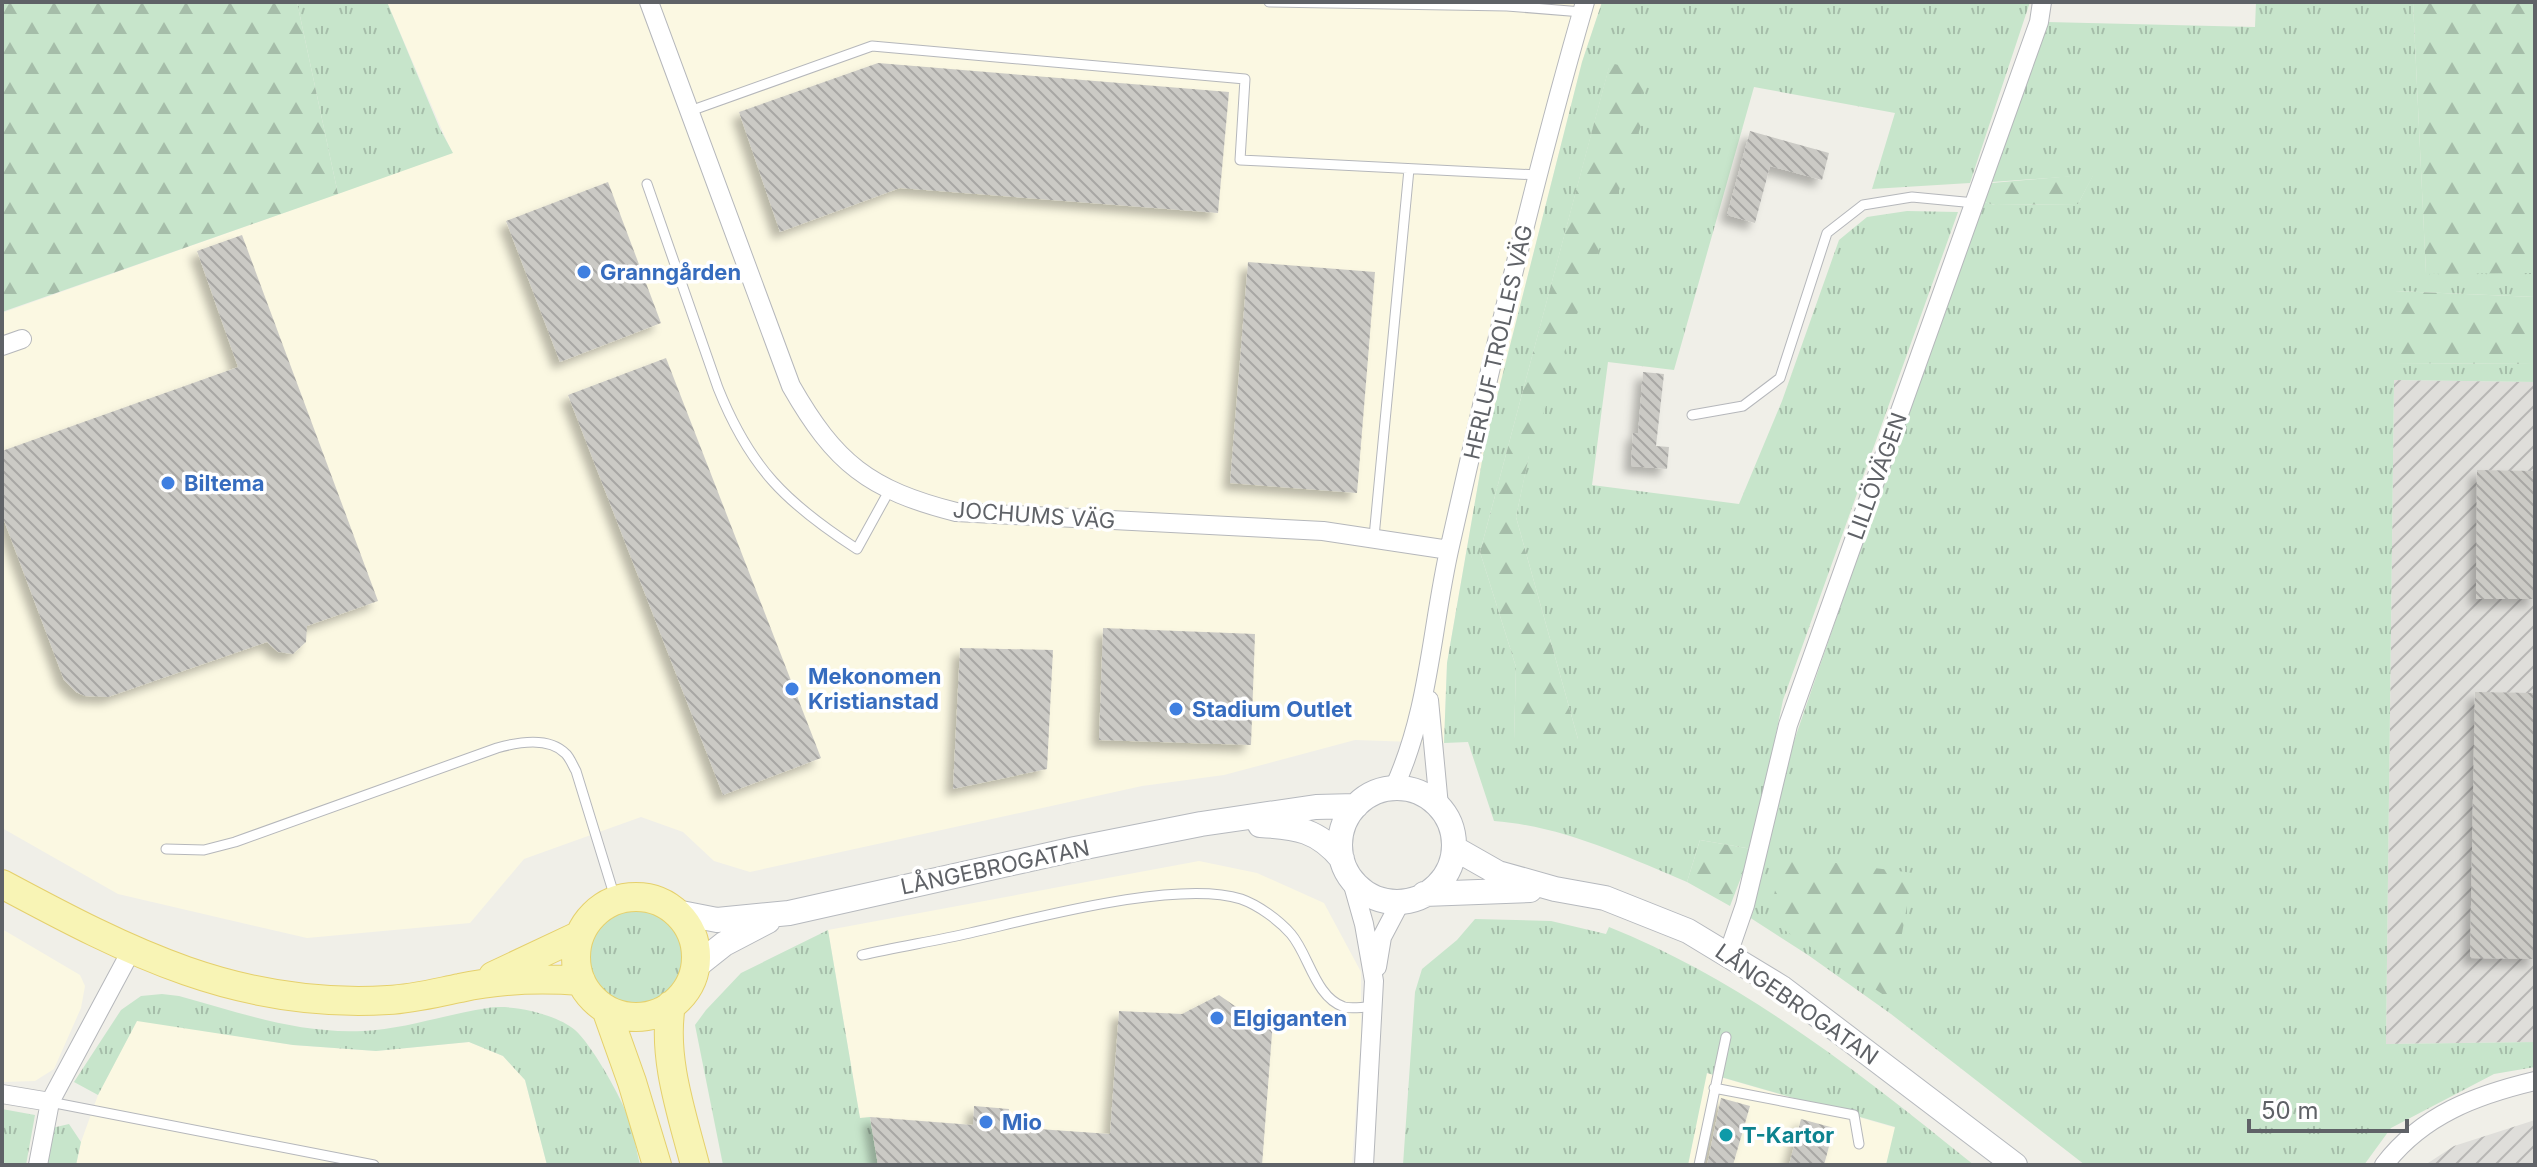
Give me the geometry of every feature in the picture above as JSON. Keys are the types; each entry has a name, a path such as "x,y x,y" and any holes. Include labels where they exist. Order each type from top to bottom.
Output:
{"main road":[{"path":"1394,788 1422,794 1439,806 1450,826 1454,848 1445,875 1412,898 1373,896 1346,868 1342,830 1356,806 1373,793 1394,788"},
{"name":"LÅNGEBROGATAN","path":"676,912 717,920 789,913 1201,824 1316,807 1356,806"},
{"name":"LÅNGEBROGATAN","path":"1201,824 1254,824 1312,833 1329,843 1346,868"},
{"name":"LÅNGEBROGATAN","path":"1454,848 1498,873 1555,889 1605,898 1688,931 1782,988 2015,1165"},
{"path":"2,884 131,951 242,989 340,1001 388,1000 524,979 581,981"},
{"name":"LÅNGEBROGATAN","path":"1412,898 1555,889"},
{"path":"636,897 650,899 676,912 692,937 696,952 695,967 683,995 656,1013 639,1017 606,1009 587,992 581,981 576,951 580,935 596,912 616,901 636,897"},
{"name":"LÅNGEBROGATAN","path":"695,967 724,944 755,926 789,913"},
{"path":"462,987 580,935"},
{"path":"671,1005 668,1037 673,1075 695,1165"},
{"path":"606,1009 657,1165"}],"street":[{"name":"JOCHUMS VÄG","path":"649,2 791,386 812,423 836,452 889,491 956,512 1323,531 1449,550"},
{"name":"LILLÖVÄGEN","path":"1728,954 1745,905 1788,725 2039,22 2042,2"},
{"name":"HERLUF TROLLES VÄG","path":"1394,788 1417,731 1449,550 1538,175 1583,7"},
{"path":"2,346 22,339"},
{"name":"HERLUF TROLLES VÄG","path":"1427,685 1439,806"},
{"path":"1346,868 1364,924 1374,981 1364,1165"},
{"path":"1374,981 1382,937 1412,898"},
{"path":"38,1165 50,1102 131,951"},
{"path":"2384,1165 2407,1139 2447,1111 2496,1090 2535,1081"},
{"path":"2,1094 50,1102"}],"lane":[{"path":"1269,2 1583,7"},
{"path":"690,111 872,46 1245,79 1240,160 1538,175"},
{"path":"1374,537 1409,169"},
{"path":"647,184 722,398 746,448 762,472 806,515 857,549 889,491"},
{"path":"1692,415 1743,406 1780,378 1827,233 1863,205 1912,197 1975,203"},
{"path":"166,849 204,850 235,842 482,752 519,742 544,743 565,752 576,771 616,901"},
{"path":"862,955 1128,901 1205,893 1243,900 1275,919 1292,935 1318,981 1336,1002 1346,1007 1375,1006"},
{"path":"1699,1165 1726,1037"},
{"path":"1714,1088 1854,1115 1859,1144"},
{"path":"50,1102 374,1165"}],"shaded area":[{"path":"387,2 1602,2 1582,62 1485,444 1447,663 1444,743 1355,740 1224,775 1142,786 750,872 714,861 683,832 641,817 524,859 470,923 307,938 118,894 2,828 2,313 452,153"},
{"path":"2394,380 2535,382 2535,1042 2386,1044"},
{"path":"1199,861 1257,873 1324,903 1361,972 1361,1036 1352,1165 878,1165 870,1118 860,1118 828,930"},
{"path":"2,929 80,975 85,986 81,1008 54,1069 35,1081 2,1082"},
{"path":"137,1020 293,1045 376,1051 469,1042 503,1056 525,1080 547,1165 76,1165 98,1095"},
{"path":"1706,1073 1896,1128 1886,1165 1688,1165"},
{"path":"2535,1120 2535,1165 2425,1165 2454,1146"}],"green space":[{"path":"2,2 297,2 338,194 2,312"},
{"path":"297,2 387,2 453,153 338,194"},
{"path":"1602,2 2030,2 1970,183 1872,189 1895,113 1754,87 1674,370 1608,362 1592,485 1739,504 1782,401 1839,240 1867,217 1907,211 1958,212 1783,700 1752,849 1700,840 1687,882 1569,836 1494,821 1468,742 1444,743 1447,663 1485,444 1582,62","holes":["1610,64 1516,517 1578,739 1514,739 1516,667 1480,552"]},
{"path":"2256,2 2413,2 2426,273 2535,273 2535,297 2396,291 2395,363 2535,364 2535,382 2394,380 2386,1044 2535,1042 2535,1067 2494,1074 2391,1128 2364,1165 2085,1165 1891,1014 1749,917 1794,741 1980,201 1995,205 2078,204 2093,175 1992,182 2047,22 2255,27"},
{"path":"2413,2 2535,2 2535,273 2426,274"},
{"path":"1610,63 1641,70 1646,111 1529,456 1516,517 1578,739 1514,739 1516,667 1480,552"},
{"path":"2094,174 2078,204 1995,205 1980,201 1992,183"},
{"path":"2395,291 2535,297 2535,364 2395,363"},
{"path":"1700,840 1752,849 1730,906 1687,882"},
{"path":"1782,856 1913,873 1890,999 1769,920"},
{"path":"636,910 654,913 669,924 680,939 683,957 680,975 669,990 654,1001 636,1004 618,1001 603,990 592,975 589,957 592,939 603,924 618,913"},
{"path":"1475,919 1551,921 1606,934 1609,927 1659,949 1707,974 1800,1032 1974,1165 1886,1165 1895,1127 1707,1073 1688,1165 1403,1165 1415,992 1422,969 1457,940"},
{"path":"828,930 860,1118 870,1117 878,1165 723,1165 695,1025 741,973"},
{"path":"162,994 293,1026 339,1031 395,1027 498,1007 521,1009 557,1019 575,1030 611,1081 626,1112 640,1165 547,1165 525,1080 503,1056 469,1042 376,1051 293,1045 137,1021 98,1095 74,1082 121,1010 141,996"},
{"path":"2,1109 35,1115 26,1165 2,1165"},
{"path":"69,1124 81,1142 76,1165 46,1165 52,1128"}],"building":[{"path":"878,63 1229,92 1218,213 900,188 780,232 739,112"},
{"path":"1750,131 1829,153 1822,180 1770,166 1755,223 1727,215"},
{"name":"Granngården","path":"608,182 661,323 560,362 506,221"},
{"name":"Biltema","path":"242,235 378,601 307,626 306,642 293,654 278,652 267,642 108,697 85,696 64,680 2,515 2,451 238,367 197,251"},
{"path":"1248,262 1375,272 1357,493 1230,483"},
{"path":"666,358 821,758 723,795 568,395"},
{"path":"1643,372 1664,374 1656,446 1669,447 1667,469 1631,466 1633,433 1638,434"},
{"path":"2477,470 2535,471 2535,599 2476,599"},
{"name":"Stadium Outlet","path":"1103,628 1255,634 1251,745 1099,740"},
{"path":"960,648 1053,650 1047,769 953,789"},
{"path":"2475,692 2535,693 2535,959 2470,958"},
{"path":"1219,995 1252,1018 1273,1020 1262,1165 878,1165 870,1117 973,1125 974,1106 1009,1109 1009,1127 1110,1134 1119,1011 1182,1014"},
{"name":"T-Kartor","path":"1721,1098 1750,1106 1733,1165 1707,1165"},
{"name":"T-Kartor","path":"1801,1119 1834,1128 1824,1165 1789,1165"}],"place":[{"name":"Granngården","path":"584,272"},
{"name":"Biltema","path":"168,483"},
{"name":"Mekonomen Kristianstad","path":"792,689"},
{"name":"Stadium Outlet","path":"1176,709"},
{"name":"Elgiganten","path":"1217,1018"},
{"name":"Mio","path":"986,1122"},
{"name":"T-Kartor","path":"1726,1135"}]}
